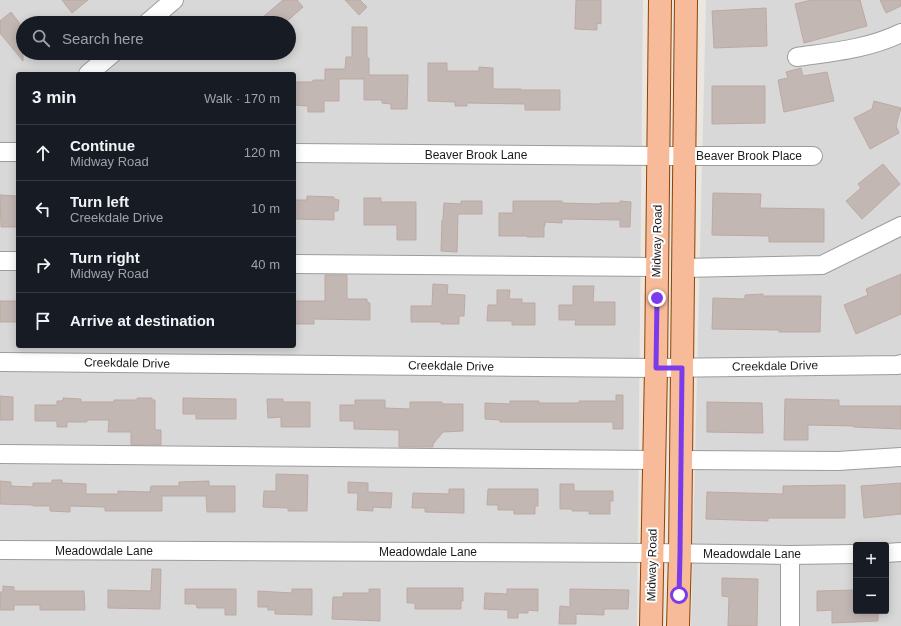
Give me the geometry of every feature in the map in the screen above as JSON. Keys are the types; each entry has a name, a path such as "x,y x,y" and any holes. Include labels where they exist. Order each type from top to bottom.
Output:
{"main road":[{"name":"Midway Road","path":"651,626 656,368 660,0"},
{"path":"678,626 686,0"}],"street":[{"path":"155,16 174,0"},
{"path":"797,57 870,46 901,33"},
{"path":"90,72 104,60"},
{"name":"Beaver Brook Lane","path":"296,153 684,156"},
{"name":"Beaver Brook Place","path":"684,156 813,156"},
{"path":"683,268 822,265 901,226"},
{"path":"0,261 16,262"},
{"path":"296,264 657,267"},
{"name":"Creekdale Drive","path":"0,362 656,368 901,364"},
{"path":"0,454 654,460"},
{"path":"681,460 838,460 901,457"},
{"name":"Meadowdale Lane","path":"0,550 790,555 853,554"},
{"path":"889,553 901,552"},
{"path":"790,555 790,626"}],"shaded area":[{"path":"0,0 643,0 637,626 0,626"},
{"path":"706,0 901,0 901,626 691,626"}],"building":[{"path":"62,0 88,0 72,13"},
{"path":"283,0 297,0 303,7 293,16 264,16"},
{"path":"345,0 360,0 367,7 359,15"},
{"path":"576,0 601,0 601,24 597,23 597,30 575,29"},
{"path":"811,0 860,0 867,26 804,43 795,4"},
{"path":"880,0 901,0 901,6 886,13"},
{"path":"766,8 767,46 714,48 712,11"},
{"path":"11,12 16,19 16,52 0,33 0,21"},
{"path":"352,27 367,27 367,58 369,58 369,75 408,75 407,109 391,109 391,104 382,103 382,100 364,100 364,79 339,79 339,101 324,101 324,112 308,112 308,106 296,105 296,82 325,80 325,69 345,69 346,57 352,57"},
{"path":"428,63 447,63 447,71 479,71 479,67 493,68 493,89 560,90 560,110 525,110 525,104 467,103 467,106 455,106 455,102 428,101"},
{"path":"801,68 803,76 827,72 834,101 784,112 778,80 788,78 786,72"},
{"path":"712,86 765,86 765,123 712,124"},
{"path":"874,101 901,108 896,126 899,133 870,149 854,118 872,109"},
{"path":"883,164 900,184 862,219 846,201 861,188 858,184"},
{"path":"713,193 761,194 760,208 824,209 824,242 769,242 769,236 712,235"},
{"path":"0,195 16,196 16,227 1,227"},
{"path":"307,196 334,197 334,199 339,200 338,211 334,211 334,220 296,219 296,200 307,200"},
{"path":"364,198 381,198 381,202 416,202 416,240 397,240 397,225 364,225"},
{"path":"461,201 482,201 482,214 458,214 457,252 441,251 444,203 461,204"},
{"path":"513,201 562,201 562,203 600,204 620,203 620,201 631,202 630,227 620,227 620,220 562,219 562,223 545,222 544,237 499,236 499,213 513,213"},
{"path":"901,274 901,314 856,334 844,305 868,295 866,289"},
{"path":"325,275 347,275 347,299 367,299 367,302 370,303 370,320 314,319 314,324 296,324 296,301 325,301"},
{"path":"433,284 448,285 447,294 465,295 464,316 459,316 459,324 441,324 441,322 411,322 411,306 432,306"},
{"path":"573,286 594,286 593,302 615,302 615,325 575,325 576,320 559,320 559,305 573,305"},
{"path":"497,290 510,290 509,299 522,299 522,303 535,303 535,325 512,325 512,321 487,321 488,305 497,305"},
{"path":"763,294 763,296 821,296 820,332 712,329 713,298 745,299 745,295"},
{"path":"0,301 16,301 16,322 0,322"},
{"path":"616,395 623,395 623,429 613,429 613,422 500,422 500,420 485,419 485,403 510,404 510,401 579,403 579,401 616,401"},
{"path":"0,396 13,397 13,420 0,420"},
{"path":"63,398 81,399 81,402 114,402 114,400 137,400 137,398 152,398 152,400 155,400 155,430 161,430 161,445 131,445 131,432 108,432 109,420 67,422 67,427 57,427 57,421 35,421 35,405 57,405 57,401 63,401"},
{"path":"183,398 236,399 236,419 196,419 196,414 183,414"},
{"path":"267,399 283,399 283,402 310,402 310,427 281,427 281,417 268,418"},
{"path":"785,399 839,400 839,406 901,406 901,429 808,425 808,440 784,440"},
{"path":"355,400 385,400 385,408 410,409 410,402 442,402 442,404 463,404 463,431 443,432 433,444 433,447 399,447 399,430 354,429 354,421 340,421 340,405 355,405"},
{"path":"707,402 762,403 763,433 707,432"},
{"path":"276,474 308,475 307,511 288,511 288,508 263,507 264,491 276,491"},
{"path":"52,480 62,480 62,483 86,484 86,494 118,494 118,491 150,492 151,486 179,486 179,482 209,481 209,486 235,486 235,512 207,512 206,496 162,496 162,511 105,511 105,507 70,506 70,512 50,511 50,506 0,504 0,481 11,482 11,486 33,487 33,483 52,483"},
{"path":"348,482 368,483 368,492 392,493 391,508 373,507 373,511 357,510 358,493 348,493"},
{"path":"901,483 901,514 864,518 861,486"},
{"path":"560,484 574,484 574,491 613,491 613,501 610,501 610,514 589,514 589,511 560,509"},
{"path":"845,485 845,518 768,518 768,521 706,519 707,492 783,494 783,486"},
{"path":"449,489 464,489 464,513 425,512 425,508 412,508 413,493 449,494"},
{"path":"488,489 538,489 538,506 535,506 535,514 514,514 514,510 498,510 498,505 487,505"},
{"path":"152,569 161,569 160,609 108,608 108,590 151,591"},
{"path":"722,578 758,579 757,626 728,626 729,597 722,596"},
{"path":"3,586 14,587 14,591 84,591 85,610 40,610 40,605 14,605 14,610 0,610 0,592 3,592"},
{"path":"407,588 463,588 463,601 461,601 461,609 415,609 415,603 407,603"},
{"path":"185,589 236,589 236,615 225,615 225,608 197,608 196,604 185,604"},
{"path":"292,589 312,589 312,615 275,614 275,610 268,610 268,607 258,607 258,591 292,593"},
{"path":"369,589 380,589 380,621 332,619 333,597 343,597 343,593 369,593"},
{"path":"507,589 538,589 538,611 528,610 528,613 518,613 518,618 508,618 508,610 484,609 485,593 507,594"},
{"path":"570,589 629,590 628,609 604,609 604,615 576,614 576,624 559,624 560,606 570,607"},
{"path":"853,590 853,614 878,614 878,621 832,623 832,610 817,611 817,591"}],"route":[{"path":"657,298 656,368 682,368 679,595"}]}
